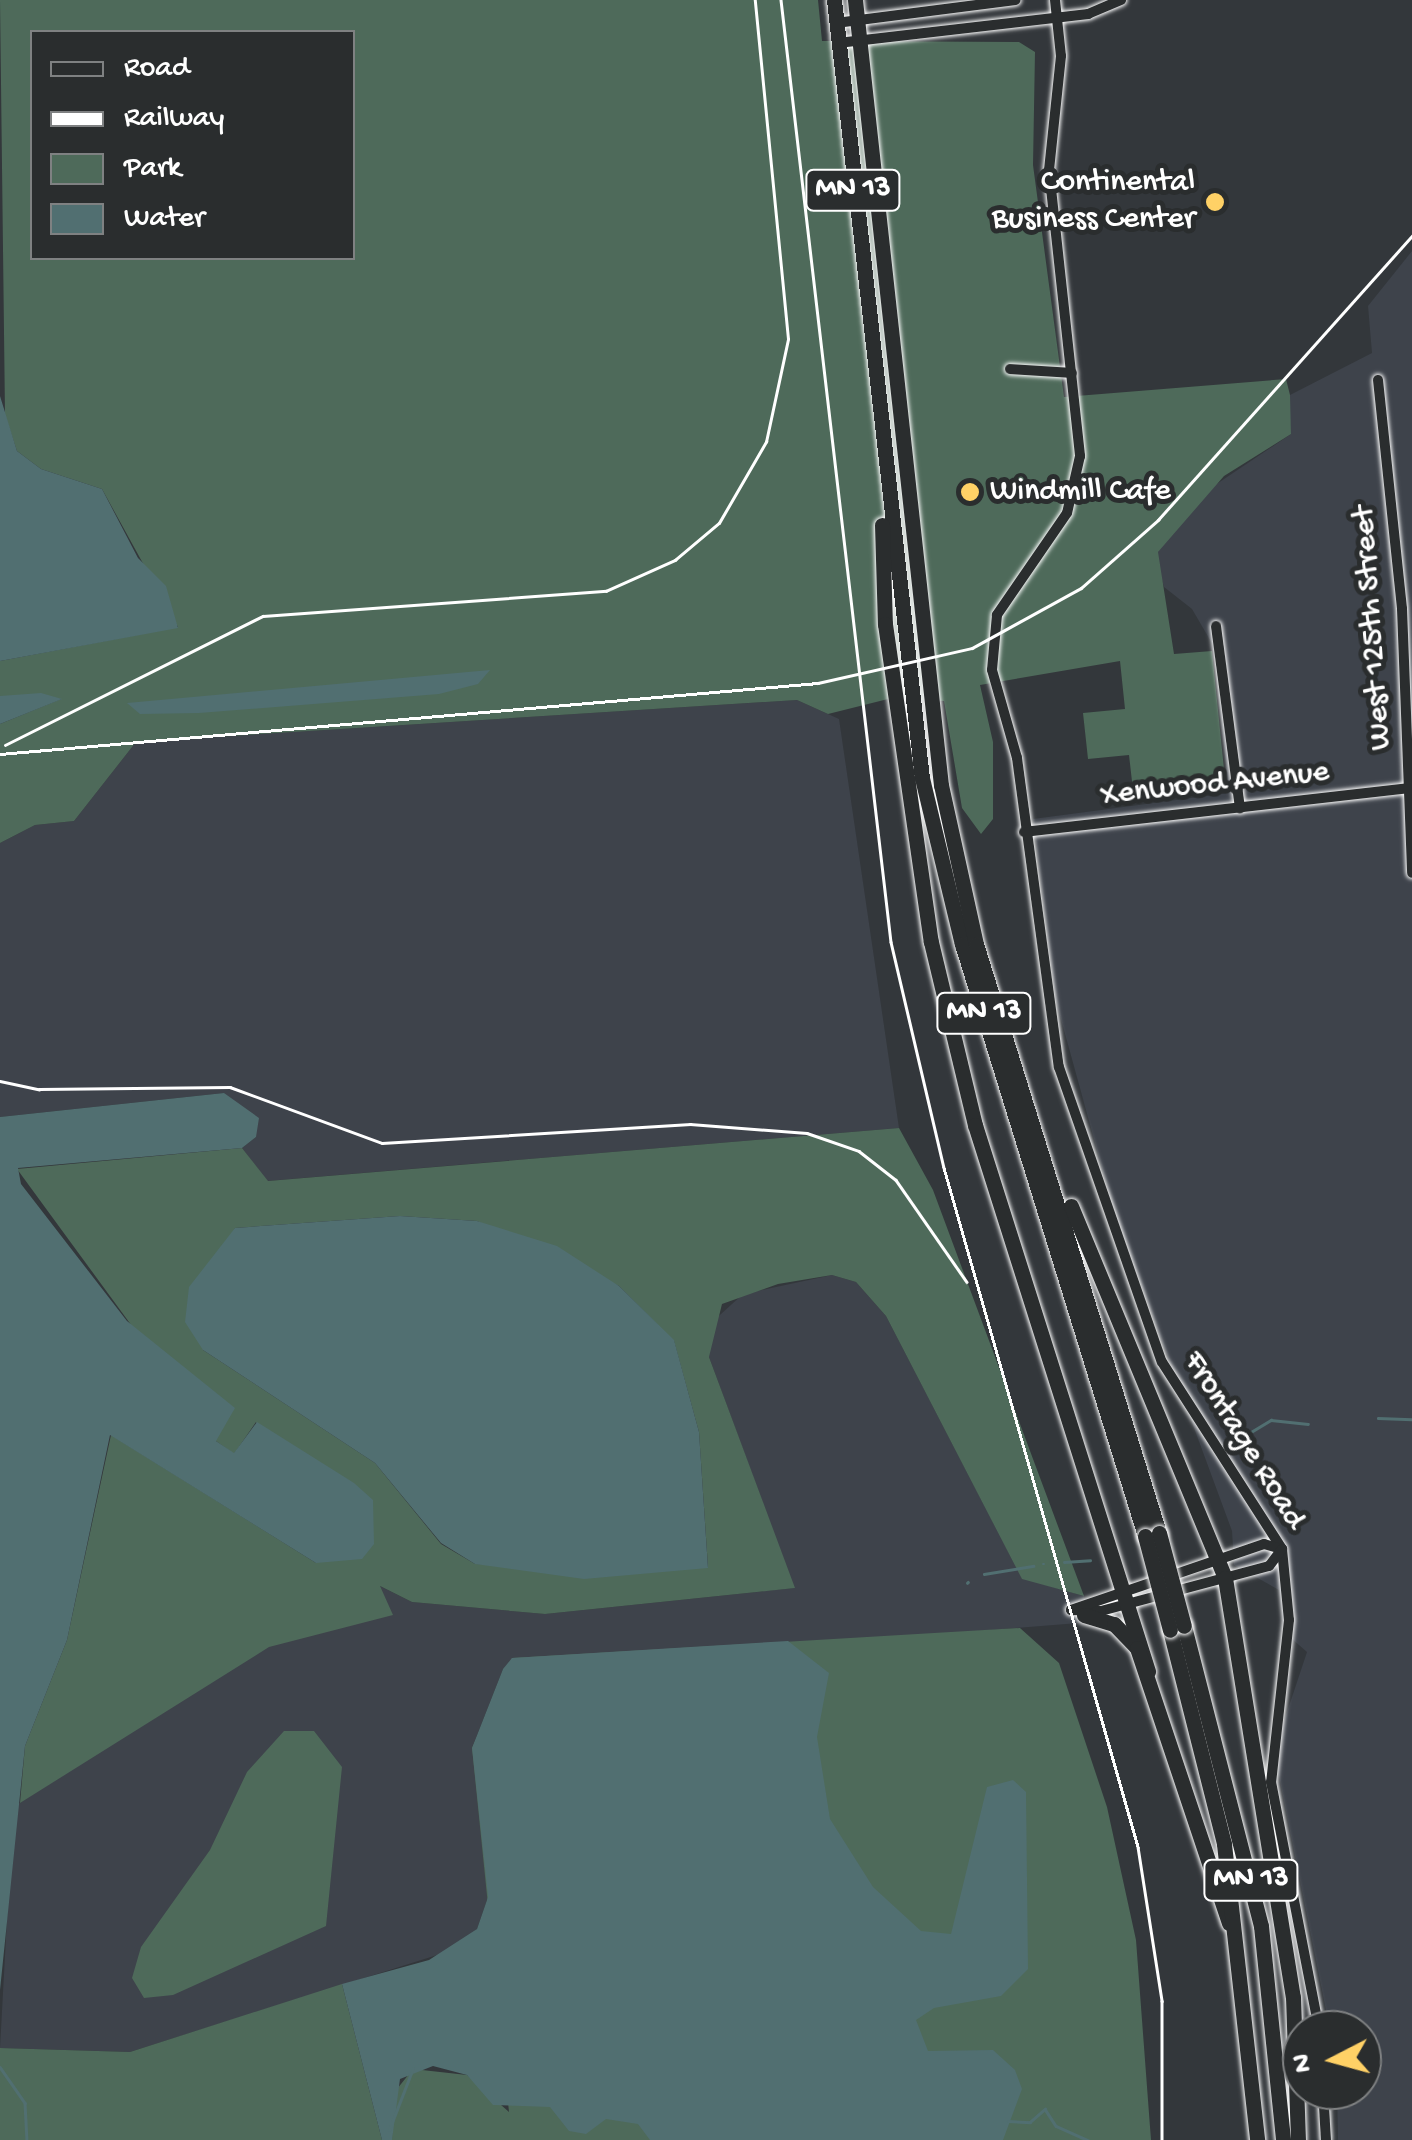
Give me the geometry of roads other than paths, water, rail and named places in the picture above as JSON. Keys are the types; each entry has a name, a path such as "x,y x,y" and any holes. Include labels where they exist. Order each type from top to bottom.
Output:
{"highway":[{"name":"MN 13","path":"834,0 884,476 944,880 1152,1534"},
{"name":"MN 13","path":"855,0 941,785 976,944 1042,1142 1261,1926 1283,2140"},
{"path":"884,476 885,624 931,942 975,1124 1239,1948"},
{"path":"1042,1142 1225,1578 1293,1997 1298,2140"},
{"path":"1084,1615 1128,1635 1148,1671"},
{"name":"MN 13","path":"1177,1628 1224,1844 1239,1948 1257,2140"}],"street":[{"path":"836,23 1016,0"},
{"name":"Frontage Road","path":"1055,0 1049,170 1072,373 1077,488 1009,588 992,644 1059,1067 1162,1362 1282,1549 1289,1620 1272,1782 1315,2010"},
{"path":"838,42 1056,17 1121,0"},
{"path":"1010,369 1072,373"},
{"name":"West 125th Street","path":"1378,380 1411,789 1412,873"},
{"path":"1216,626 1240,808"},
{"name":"Xenwood Avenue","path":"1024,832 1411,789"},
{"path":"1282,1549 1269,1566 1084,1615 1071,1610 1123,1585 1217,1557 1282,1549"},
{"path":"1324,2110 1326,2140"}],"water":[{"path":"0,396 17,451 41,469 102,489 138,558 166,586 178,628 0,661"},
{"path":"490,670 478,684 439,694 199,713 140,714 127,703"},
{"path":"41,693 62,699 0,724 0,696"},
{"path":"224,1093 259,1118 256,1137 242,1148 18,1168 21,1184 127,1321 235,1408 216,1441 234,1453 257,1422 354,1483 373,1500 374,1544 362,1559 316,1563 110,1435 67,1640 25,1746 0,1990 0,1117"},
{"path":"400,1216 477,1221 557,1246 619,1286 674,1340 699,1432 708,1568 584,1579 475,1564 441,1543 375,1463 203,1350 185,1322 189,1287 235,1228"},
{"path":"788,1641 829,1673 817,1737 830,1819 873,1887 921,1931 951,1934 987,1787 1013,1780 1026,1792 1028,1969 1001,1996 934,2008 916,2020 928,2051 993,2050 1015,2070 1022,2089 1003,2140 650,2140 638,2124 606,2119 586,2134 569,2131 550,2107 493,2105 467,2075 433,2066 400,2079 392,2140 382,2140 342,1984 429,1960 477,1929 488,1897 472,1748 503,1669 512,1658"}],"waterway":[{"path":"1378,1418 1412,1419"},
{"path":"1236,1441 1271,1420 1308,1424"},
{"path":"1064,1562 1090,1560"},
{"path":"984,1574 1033,1566"},
{"path":"0,2067 25,2103 27,2140"},
{"path":"389,2130 413,2068"},
{"path":"1008,2121 1030,2122 1045,2109 1056,2126 1088,2140"}],"railway":[{"path":"5,745 263,616 606,591 675,560 719,523 766,442 788,339 755,0"},
{"path":"781,0 891,942 944,1168 1138,1847 1162,2001 1162,2140"},
{"path":"0,754 818,683 972,648 1081,588 1158,520 1412,236"},
{"path":"0,1081 39,1089 230,1087 382,1143 690,1124 807,1133 859,1151 896,1180 967,1282"}],"place":[{"name":"Continental Business Center","path":"1215,202"},
{"name":"Windmill Cafe","path":"970,492"}]}
